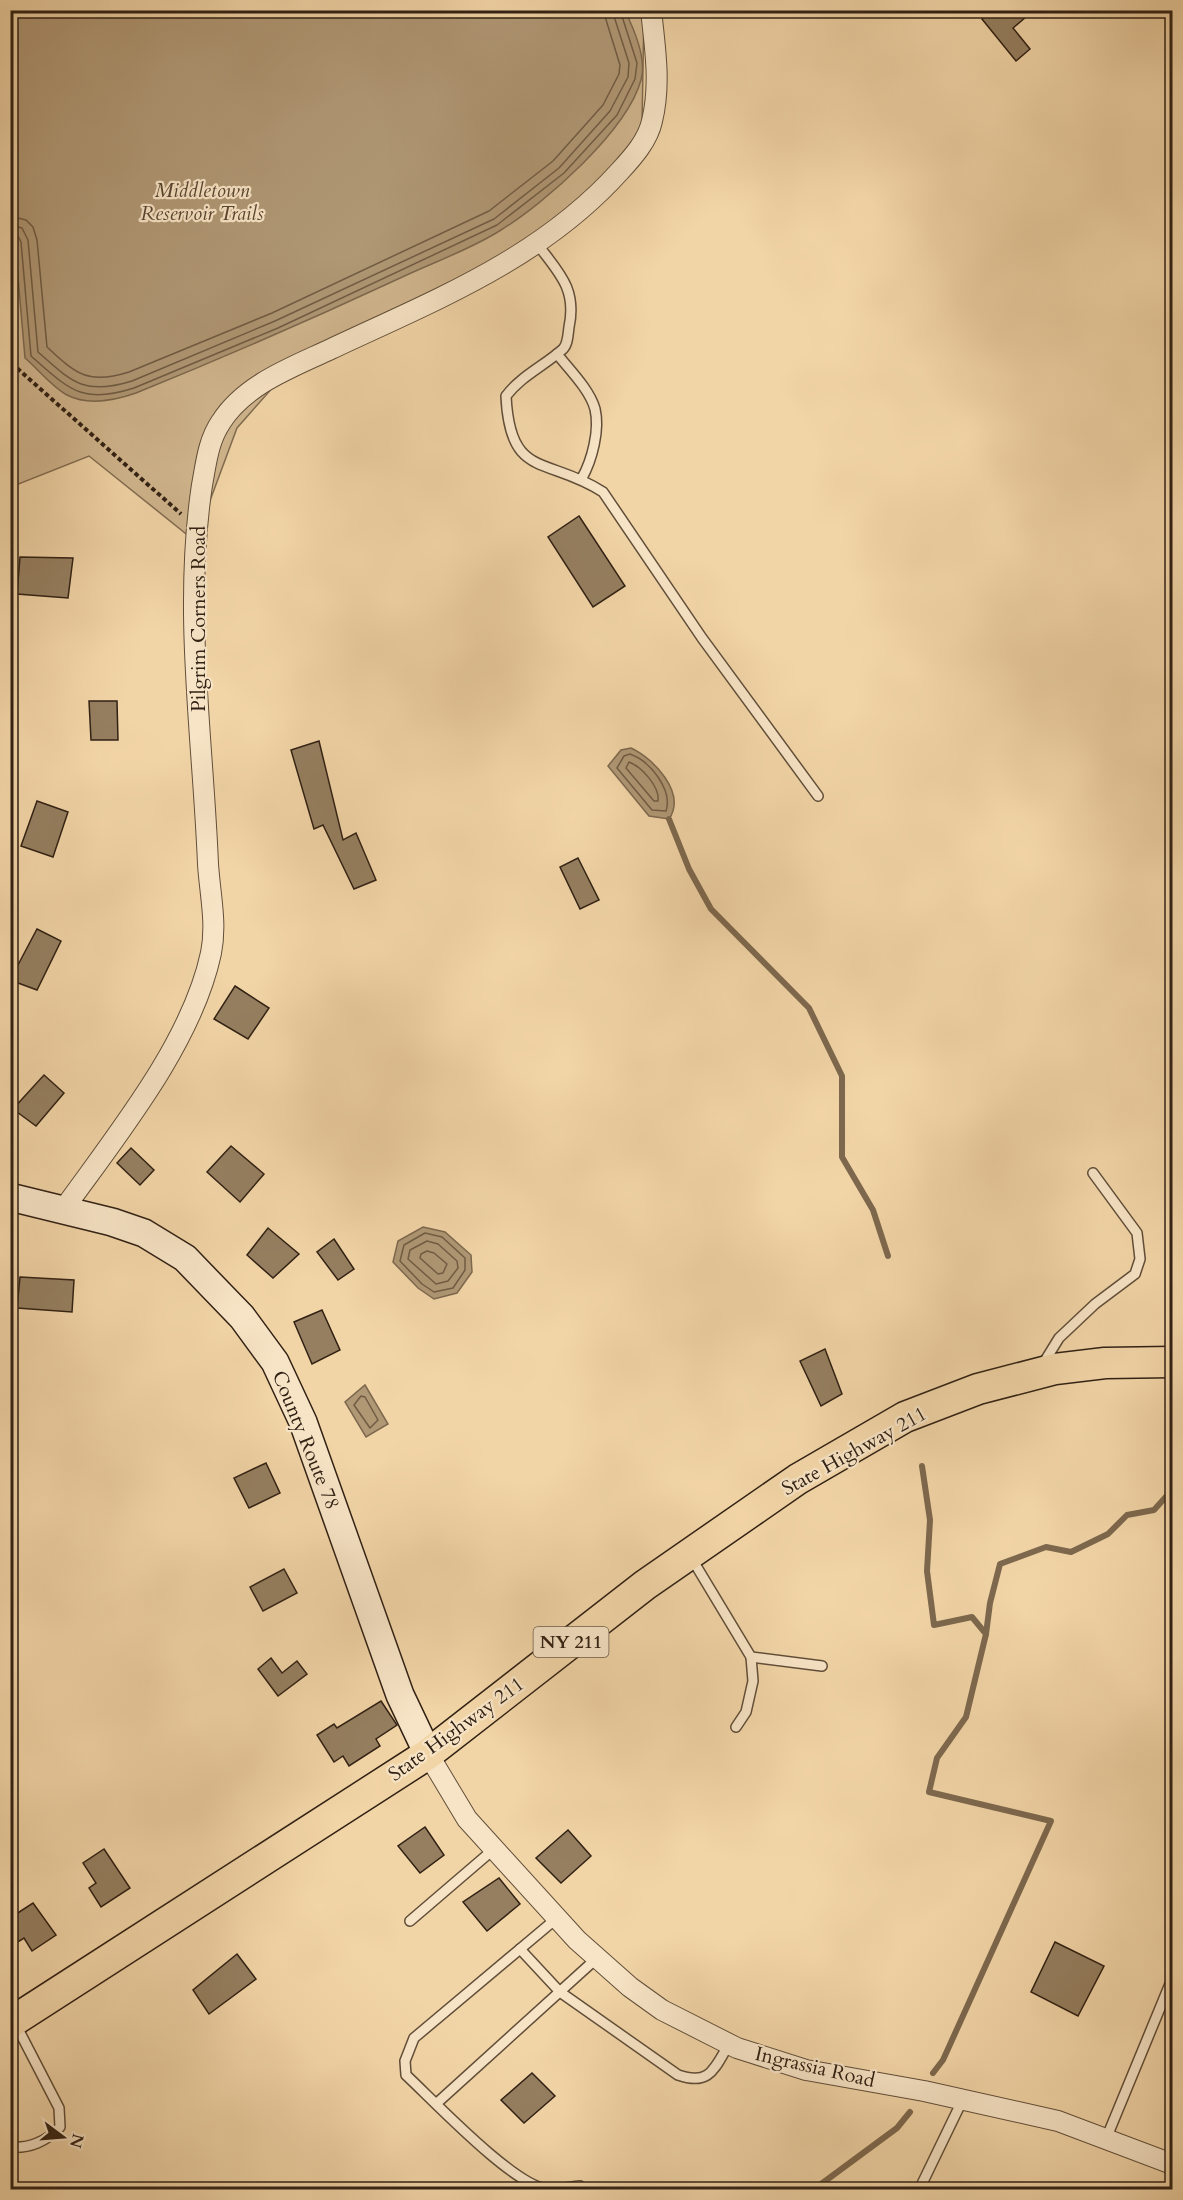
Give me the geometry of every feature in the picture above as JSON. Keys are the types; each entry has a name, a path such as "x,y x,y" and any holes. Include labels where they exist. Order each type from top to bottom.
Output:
{"main road":[{"name":"State Highway 211","path":"12,2022 429,1754 645,1585 798,1479 905,1417 978,1389 1037,1374 1106,1364 1173,1362"}],"street":[{"name":"Pilgrim Corners Road","path":"63,1209 144,1095 174,1048 210,956 214,911 208,869 194,620 197,528 207,452 220,422 241,398 279,373 478,279 538,245 598,196 634,155 652,125 658,76 651,10"},
{"name":"County Route 78","path":"10,1197 63,1209 144,1233 185,1258 242,1317 275,1362 303,1422 400,1695 429,1754"},
{"name":"Ingrassia Road","path":"429,1754 467,1819 556,1918 597,1958 662,2010 729,2044 806,2070 963,2099 1058,2121 1173,2164"}],"lane":[{"path":"538,245 566,282 573,308 566,346 517,382 506,396 507,420 513,441 526,459 582,478 603,492 702,638 818,796"},
{"path":"557,354 595,408 595,433 588,466 582,478"},
{"path":"1037,1374 1059,1338 1095,1304 1135,1274 1140,1259 1137,1233 1093,1173"},
{"path":"689,1554 751,1657 753,1681 746,1712 736,1727"},
{"path":"751,1657 822,1666"},
{"path":"410,1921 494,1849"},
{"path":"556,1918 414,2038 408,2047 405,2061 406,2075 525,2181 546,2189 580,2186"},
{"path":"520,1949 560,1992 678,2075 689,2079 699,2079 710,2074 729,2044"},
{"path":"437,2103 597,1958"},
{"path":"1106,2139 1173,1979"},
{"path":"10,2147 23,2148 51,2137 60,2127 59,2108 12,2022"},
{"path":"919,2190 963,2099"}],"path":[{"path":"10,355 18,369 197,528"}],"green space":[{"name":"Middletown Reservoir Trails","path":"11,11 644,11 642,125 625,161 510,255 274,386 237,428 195,541 89,456 11,487"}],"water":[{"name":"Middletown Reservoir Trails","path":"10,11 625,11 639,44 642,72 633,100 602,143 561,184 519,218 489,237 202,366 136,393 111,400 93,401 75,398 61,392 25,358 15,243 10,229"},
{"path":"631,748 657,768 671,788 674,798 669,819 649,816 608,766 621,750"},
{"path":"423,1227 445,1232 471,1255 472,1272 457,1293 434,1299 418,1288 393,1262 398,1241"},
{"path":"365,1385 388,1424 366,1437 345,1402"}],"building":[{"path":"993,10 1034,10 1013,28 1030,49 1016,61 982,19"},
{"path":"579,516 625,586 593,607 548,537"},
{"path":"20,557 73,558 68,598 17,594"},
{"path":"89,701 117,701 118,740 91,740"},
{"path":"319,741 343,840 356,833 376,880 354,889 323,825 314,829 291,750"},
{"path":"37,801 68,812 53,857 21,846"},
{"path":"578,858 599,900 580,909 560,867"},
{"path":"37,929 61,941 37,990 10,980"},
{"path":"235,986 269,1008 248,1039 214,1019"},
{"path":"44,1075 64,1093 36,1126 13,1109"},
{"path":"231,1146 264,1174 240,1202 207,1172"},
{"path":"131,1148 154,1170 140,1185 117,1163"},
{"path":"268,1228 299,1254 273,1278 247,1255"},
{"path":"334,1239 354,1269 338,1280 317,1252"},
{"path":"20,1277 74,1280 72,1312 17,1308"},
{"path":"322,1310 340,1350 312,1364 294,1322"},
{"path":"825,1349 842,1394 821,1406 800,1361"},
{"path":"266,1463 280,1493 249,1508 234,1478"},
{"path":"284,1569 297,1593 263,1611 250,1587"},
{"path":"271,1658 282,1673 297,1661 307,1674 278,1696 258,1669"},
{"path":"381,1701 397,1725 376,1739 380,1746 349,1766 343,1756 334,1762 317,1735 334,1724 337,1728"},
{"path":"425,1827 444,1855 420,1873 398,1846"},
{"path":"568,1830 591,1856 561,1883 536,1858"},
{"path":"104,1849 130,1888 101,1907 89,1888 96,1883 83,1863"},
{"path":"499,1878 520,1904 487,1931 463,1902"},
{"path":"33,1903 56,1935 32,1951 24,1938 10,1947 10,1918"},
{"path":"1055,1942 1104,1966 1078,2016 1031,1992"},
{"path":"237,1954 256,1979 209,2014 193,1990"},
{"path":"532,2073 555,2096 524,2123 501,2100"}],"waterway":[{"path":"669,819 689,869 711,909 809,1008 842,1076 842,1157 873,1210 888,1256"},
{"path":"922,1466 930,1520 927,1571 934,1625 972,1617 986,1634 966,1717 937,1758 929,1792 1051,1821 943,2060 933,2073"},
{"path":"986,1634 990,1603 1000,1564 1046,1547 1071,1552 1108,1534 1127,1515 1154,1510 1172,1490"},
{"path":"813,2190 897,2128 910,2112"}]}
